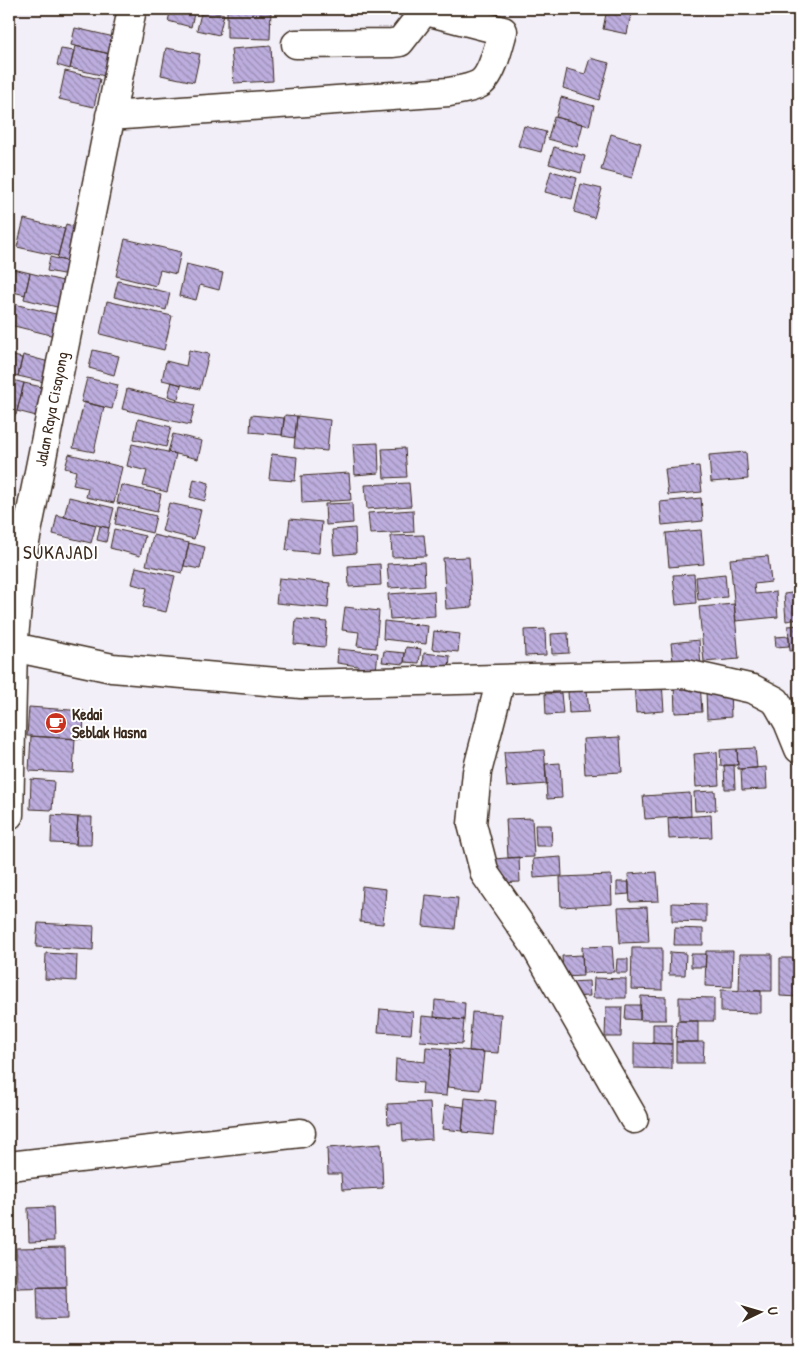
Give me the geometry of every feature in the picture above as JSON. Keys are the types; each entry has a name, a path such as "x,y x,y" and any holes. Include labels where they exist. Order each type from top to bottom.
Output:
{"street":[{"name":"Jalan Raya Cisayong","path":"9,815 16,555 132,9"},
{"path":"110,116 449,92 467,89 481,83 488,74 504,31 425,9 400,42 296,44"},
{"path":"13,647 112,668 301,684 686,674 753,689 776,701 788,722 799,749"},
{"path":"501,678 477,772 472,824 486,874 535,946 634,1119"},
{"path":"9,1166 301,1133"}],"building":[{"path":"171,9 195,9 191,27 168,21"},
{"path":"202,9 224,14 219,35 197,30"},
{"path":"227,9 271,9 270,39 227,38"},
{"path":"607,9 632,9 627,34 603,29"},
{"path":"75,28 114,37 110,54 71,45"},
{"path":"75,46 110,54 105,76 70,68"},
{"path":"271,46 273,81 234,83 231,49"},
{"path":"166,48 200,54 194,82 161,75"},
{"path":"61,49 74,51 70,69 57,65"},
{"path":"590,58 609,63 599,100 563,88 567,69 585,74"},
{"path":"65,71 100,79 94,107 59,99"},
{"path":"561,97 594,106 589,126 556,117"},
{"path":"554,117 583,124 577,147 548,139"},
{"path":"524,126 546,132 541,152 518,146"},
{"path":"611,134 641,143 632,178 601,170"},
{"path":"554,147 585,156 581,173 549,164"},
{"path":"551,171 577,178 572,199 545,192"},
{"path":"581,184 602,189 594,218 574,212"},
{"path":"24,219 65,229 58,256 17,247"},
{"path":"66,224 79,228 71,262 57,259"},
{"path":"125,239 181,252 176,274 160,270 156,286 116,276"},
{"path":"50,257 71,262 68,275 47,271"},
{"path":"186,264 223,273 219,290 200,285 196,300 179,296"},
{"path":"9,268 30,273 25,295 9,291"},
{"path":"30,273 67,282 61,308 24,299"},
{"path":"118,281 170,293 166,310 114,297"},
{"path":"9,299 13,300 9,318"},
{"path":"107,301 172,316 164,350 100,334"},
{"path":"14,304 64,316 59,337 10,325"},
{"path":"93,350 119,356 114,375 89,368"},
{"path":"189,350 209,354 200,389 162,380 166,361 186,366"},
{"path":"9,355 22,358 18,376 9,374"},
{"path":"23,355 49,362 44,382 18,376"},
{"path":"87,378 118,385 112,409 81,402"},
{"path":"9,379 24,383 16,415 9,413"},
{"path":"172,382 181,385 178,399 168,396"},
{"path":"24,383 46,388 40,417 17,411"},
{"path":"127,389 195,405 190,425 122,409"},
{"path":"84,402 104,407 94,452 73,448"},
{"path":"251,415 284,418 282,435 250,432"},
{"path":"285,415 297,416 295,438 282,436"},
{"path":"297,416 330,420 327,451 294,448"},
{"path":"138,419 171,427 166,447 134,439"},
{"path":"173,434 202,441 198,459 168,452"},
{"path":"378,443 379,473 355,475 353,444"},
{"path":"132,444 176,454 167,492 143,486 147,471 127,466"},
{"path":"405,448 407,477 384,478 382,449"},
{"path":"746,452 748,479 711,482 709,455"},
{"path":"69,454 122,467 114,503 86,497 88,488 73,485 76,471 65,468"},
{"path":"272,454 297,457 295,481 269,479"},
{"path":"699,466 702,492 668,495 665,469"},
{"path":"349,473 351,500 302,503 301,476"},
{"path":"194,479 209,483 205,501 190,497"},
{"path":"409,483 411,506 367,509 365,485"},
{"path":"121,485 161,494 157,512 117,503"},
{"path":"69,497 114,508 109,528 64,517"},
{"path":"701,498 703,521 662,525 660,502"},
{"path":"169,503 201,510 194,539 162,531"},
{"path":"352,503 353,523 326,525 325,504"},
{"path":"118,507 156,516 152,533 115,524"},
{"path":"413,510 414,532 370,534 368,513"},
{"path":"57,515 96,525 91,543 53,534"},
{"path":"290,519 322,522 319,553 286,550"},
{"path":"100,526 109,528 106,542 97,540"},
{"path":"355,528 356,553 334,555 332,530"},
{"path":"114,529 145,536 140,556 110,548"},
{"path":"701,530 704,564 669,567 666,533"},
{"path":"153,535 189,543 182,573 146,565"},
{"path":"424,535 426,556 392,557 391,536"},
{"path":"189,543 205,547 200,569 184,566"},
{"path":"768,556 771,582 754,584 755,594 776,592 778,617 736,621 730,559"},
{"path":"469,557 472,607 446,609 443,558"},
{"path":"424,562 425,586 389,588 387,564"},
{"path":"380,564 381,585 349,587 348,566"},
{"path":"136,567 175,576 166,612 143,607 147,588 132,584"},
{"path":"694,574 696,603 676,605 673,575"},
{"path":"725,574 727,597 698,600 696,577"},
{"path":"279,578 330,583 328,608 276,603"},
{"path":"434,591 435,616 390,619 388,594"},
{"path":"799,592 799,619 786,621 784,594"},
{"path":"734,604 739,659 704,662 699,607"},
{"path":"345,607 379,611 376,648 357,646 359,632 342,630"},
{"path":"296,619 327,622 325,647 294,644"},
{"path":"384,621 428,626 426,644 383,639"},
{"path":"799,625 799,650 790,651 788,626"},
{"path":"545,629 546,655 525,656 524,630"},
{"path":"434,631 460,634 458,652 432,649"},
{"path":"568,633 569,653 552,654 551,634"},
{"path":"789,636 789,646 776,647 775,637"},
{"path":"699,640 701,668 674,671 671,643"},
{"path":"406,647 421,649 419,663 404,662"},
{"path":"338,649 378,653 375,679 357,677 358,666 337,663"},
{"path":"384,651 405,653 404,664 382,662"},
{"path":"424,653 450,656 449,671 423,668"},
{"path":"662,682 664,711 636,713 634,683"},
{"path":"700,683 702,712 675,713 674,684"},
{"path":"730,689 731,717 707,719 706,691"},
{"path":"587,690 589,712 569,713 568,691"},
{"path":"561,693 563,714 546,715 545,694"},
{"name":"Kedai Seblak Hasna","path":"29,707 84,711 83,739 27,736"},
{"path":"31,736 75,739 73,773 29,771"},
{"path":"620,737 622,772 585,774 583,739"},
{"path":"755,748 757,768 738,769 737,749"},
{"path":"737,749 738,765 721,766 720,750"},
{"path":"544,750 547,784 507,787 504,752"},
{"path":"717,752 719,785 696,787 694,754"},
{"path":"560,763 562,798 547,799 545,764"},
{"path":"724,765 734,765 735,789 725,789"},
{"path":"766,767 767,789 742,790 741,769"},
{"path":"31,779 54,781 52,810 30,809"},
{"path":"715,791 716,810 695,811 694,792"},
{"path":"690,793 691,816 645,819 643,796"},
{"path":"52,815 78,817 76,844 51,843"},
{"path":"711,815 712,837 669,839 668,818"},
{"path":"78,817 92,817 91,845 76,845"},
{"path":"532,818 534,857 508,858 506,819"},
{"path":"535,825 551,825 552,846 536,846"},
{"path":"519,857 520,882 495,883 494,859"},
{"path":"561,857 562,876 534,878 533,859"},
{"path":"657,872 659,901 630,902 628,874"},
{"path":"611,875 612,904 561,907 560,877"},
{"path":"617,882 629,882 629,894 617,895"},
{"path":"362,886 386,889 383,924 360,922"},
{"path":"426,895 458,898 455,929 423,926"},
{"path":"672,903 706,904 706,922 672,921"},
{"path":"647,907 649,942 620,943 618,908"},
{"path":"38,923 94,926 93,950 36,947"},
{"path":"675,928 703,929 703,945 674,945"},
{"path":"612,946 614,972 583,973 582,947"},
{"path":"632,948 662,948 662,990 631,989"},
{"path":"706,951 733,951 732,987 705,986"},
{"path":"670,952 686,953 685,975 669,975"},
{"path":"46,953 77,955 76,981 45,979"},
{"path":"691,954 706,954 705,967 691,967"},
{"path":"740,954 772,954 772,991 739,991"},
{"path":"582,955 583,976 563,977 562,956"},
{"path":"780,958 799,958 799,997 780,996"},
{"path":"617,959 628,959 628,973 616,973"},
{"path":"594,978 626,979 626,998 593,998"},
{"path":"589,981 590,996 569,997 568,982"},
{"path":"721,990 761,991 761,1013 721,1012"},
{"path":"641,996 666,997 666,1020 640,1020"},
{"path":"679,997 714,998 714,1021 679,1021"},
{"path":"435,1000 465,1003 464,1020 434,1017"},
{"path":"626,1005 640,1005 640,1020 625,1019"},
{"path":"606,1007 622,1007 621,1037 605,1037"},
{"path":"380,1009 413,1012 411,1034 378,1032"},
{"path":"472,1012 501,1014 498,1053 469,1051"},
{"path":"422,1016 464,1020 462,1044 420,1041"},
{"path":"677,1021 698,1021 698,1042 676,1042"},
{"path":"653,1024 672,1024 672,1044 653,1043"},
{"path":"676,1042 704,1042 703,1063 676,1063"},
{"path":"634,1043 672,1044 672,1069 634,1068"},
{"path":"426,1047 450,1049 446,1096 422,1094 423,1083 395,1081 396,1059 425,1062"},
{"path":"450,1049 484,1052 480,1090 447,1087"},
{"path":"465,1098 496,1101 493,1135 462,1132"},
{"path":"430,1102 432,1139 403,1141 402,1123 388,1124 387,1104"},
{"path":"445,1105 464,1107 462,1131 442,1129"},
{"path":"381,1144 383,1188 342,1190 341,1174 328,1174 327,1148"},
{"path":"53,1207 54,1241 29,1242 28,1208"},
{"path":"65,1247 66,1287 17,1288 16,1248"},
{"path":"37,1287 66,1287 67,1319 38,1320"}],"place":[{"name":"Kedai Seblak Hasna","path":"56,723"}],"district":[{"name":"SUKAJADI","path":"61,552"}]}
